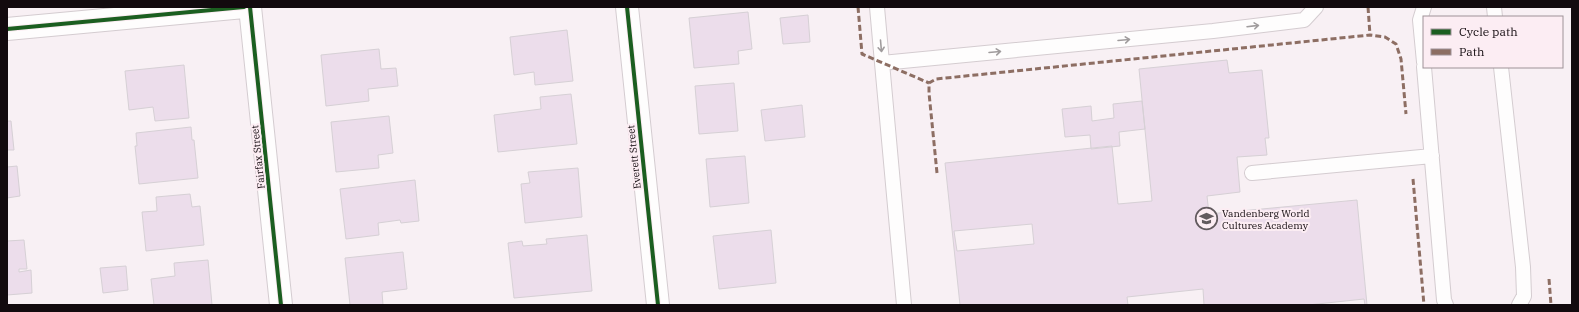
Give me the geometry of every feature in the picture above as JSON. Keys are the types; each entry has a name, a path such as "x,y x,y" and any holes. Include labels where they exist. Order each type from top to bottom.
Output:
{"street":[{"path":"7,29 244,7"},
{"name":"Fairfax Street","path":"250,7 281,305"},
{"name":"Everett Street","path":"627,7 658,305"}],"lane":[{"path":"877,7 904,305"},
{"path":"882,63 1213,31 1304,20 1316,7"},
{"path":"1423,52 1420,20 1424,7"},
{"path":"1424,68 1444,300 1446,305"},
{"path":"1500,68 1523,267 1524,296 1519,305"},
{"path":"1252,173 1432,156"}],"building":[{"path":"748,12 752,49 738,51 739,64 694,68 689,18"},
{"path":"808,15 810,42 783,44 780,18"},
{"path":"567,30 573,81 535,85 534,72 514,75 510,37"},
{"path":"379,49 381,69 396,68 398,86 368,89 369,101 326,106 321,55"},
{"path":"1227,60 1229,73 1262,70 1269,138 1265,138 1267,155 1237,157 1240,192 1207,196 1209,214 1357,200 1367,305 1365,305 1364,299 1308,305 1204,305 1203,289 1127,297 1128,305 960,305 945,163 1112,146 1118,204 1152,201 1139,69","holes":["1032,224 1034,244 957,251 954,231"]},
{"path":"184,65 189,118 155,121 153,107 129,110 125,71"},
{"path":"734,83 738,131 699,134 695,86"},
{"path":"571,94 577,144 498,152 494,115 541,109 540,97"},
{"path":"1142,101 1145,129 1119,132 1120,146 1091,149 1090,135 1065,137 1062,109 1091,106 1092,121 1114,118 1113,104"},
{"path":"802,105 805,137 765,141 761,110"},
{"path":"389,116 393,153 378,155 379,168 336,172 331,122"},
{"path":"7,121 11,121 14,150 7,150"},
{"path":"191,127 192,140 194,140 198,178 139,184 135,146 137,146 136,133"},
{"path":"745,156 749,203 710,207 706,159"},
{"path":"17,166 20,196 7,198 7,167"},
{"path":"578,168 582,217 525,223 521,184 530,183 528,172"},
{"path":"415,180 419,221 401,223 400,220 378,223 379,235 346,239 340,189"},
{"path":"190,194 192,207 200,206 204,245 146,251 142,212 157,211 156,197"},
{"path":"771,230 776,283 719,289 713,236"},
{"path":"587,235 592,291 514,298 508,243 522,241 523,246 547,244 546,239"},
{"path":"24,240 27,269 19,269 19,272 31,270 32,293 7,295 7,241"},
{"path":"403,252 407,289 382,292 383,305 350,305 345,258"},
{"path":"208,260 212,305 154,305 151,279 175,276 174,263"},
{"path":"126,266 128,290 103,293 100,268"}],"marked path":[{"path":"858,7 862,54 929,83"},
{"path":"1368,7 1370,35"},
{"path":"937,173 929,93 929,83 936,79 1370,35 1385,37 1396,44 1401,59 1406,114"},
{"path":"1413,179 1424,305"},
{"path":"1549,279 1551,305"}],"cycle path":[{"path":"7,29 244,7"},
{"path":"250,7 281,305"},
{"path":"627,7 658,305"}],"place":[{"name":"Vandenberg World Cultures Academy","path":"1207,219"}]}
